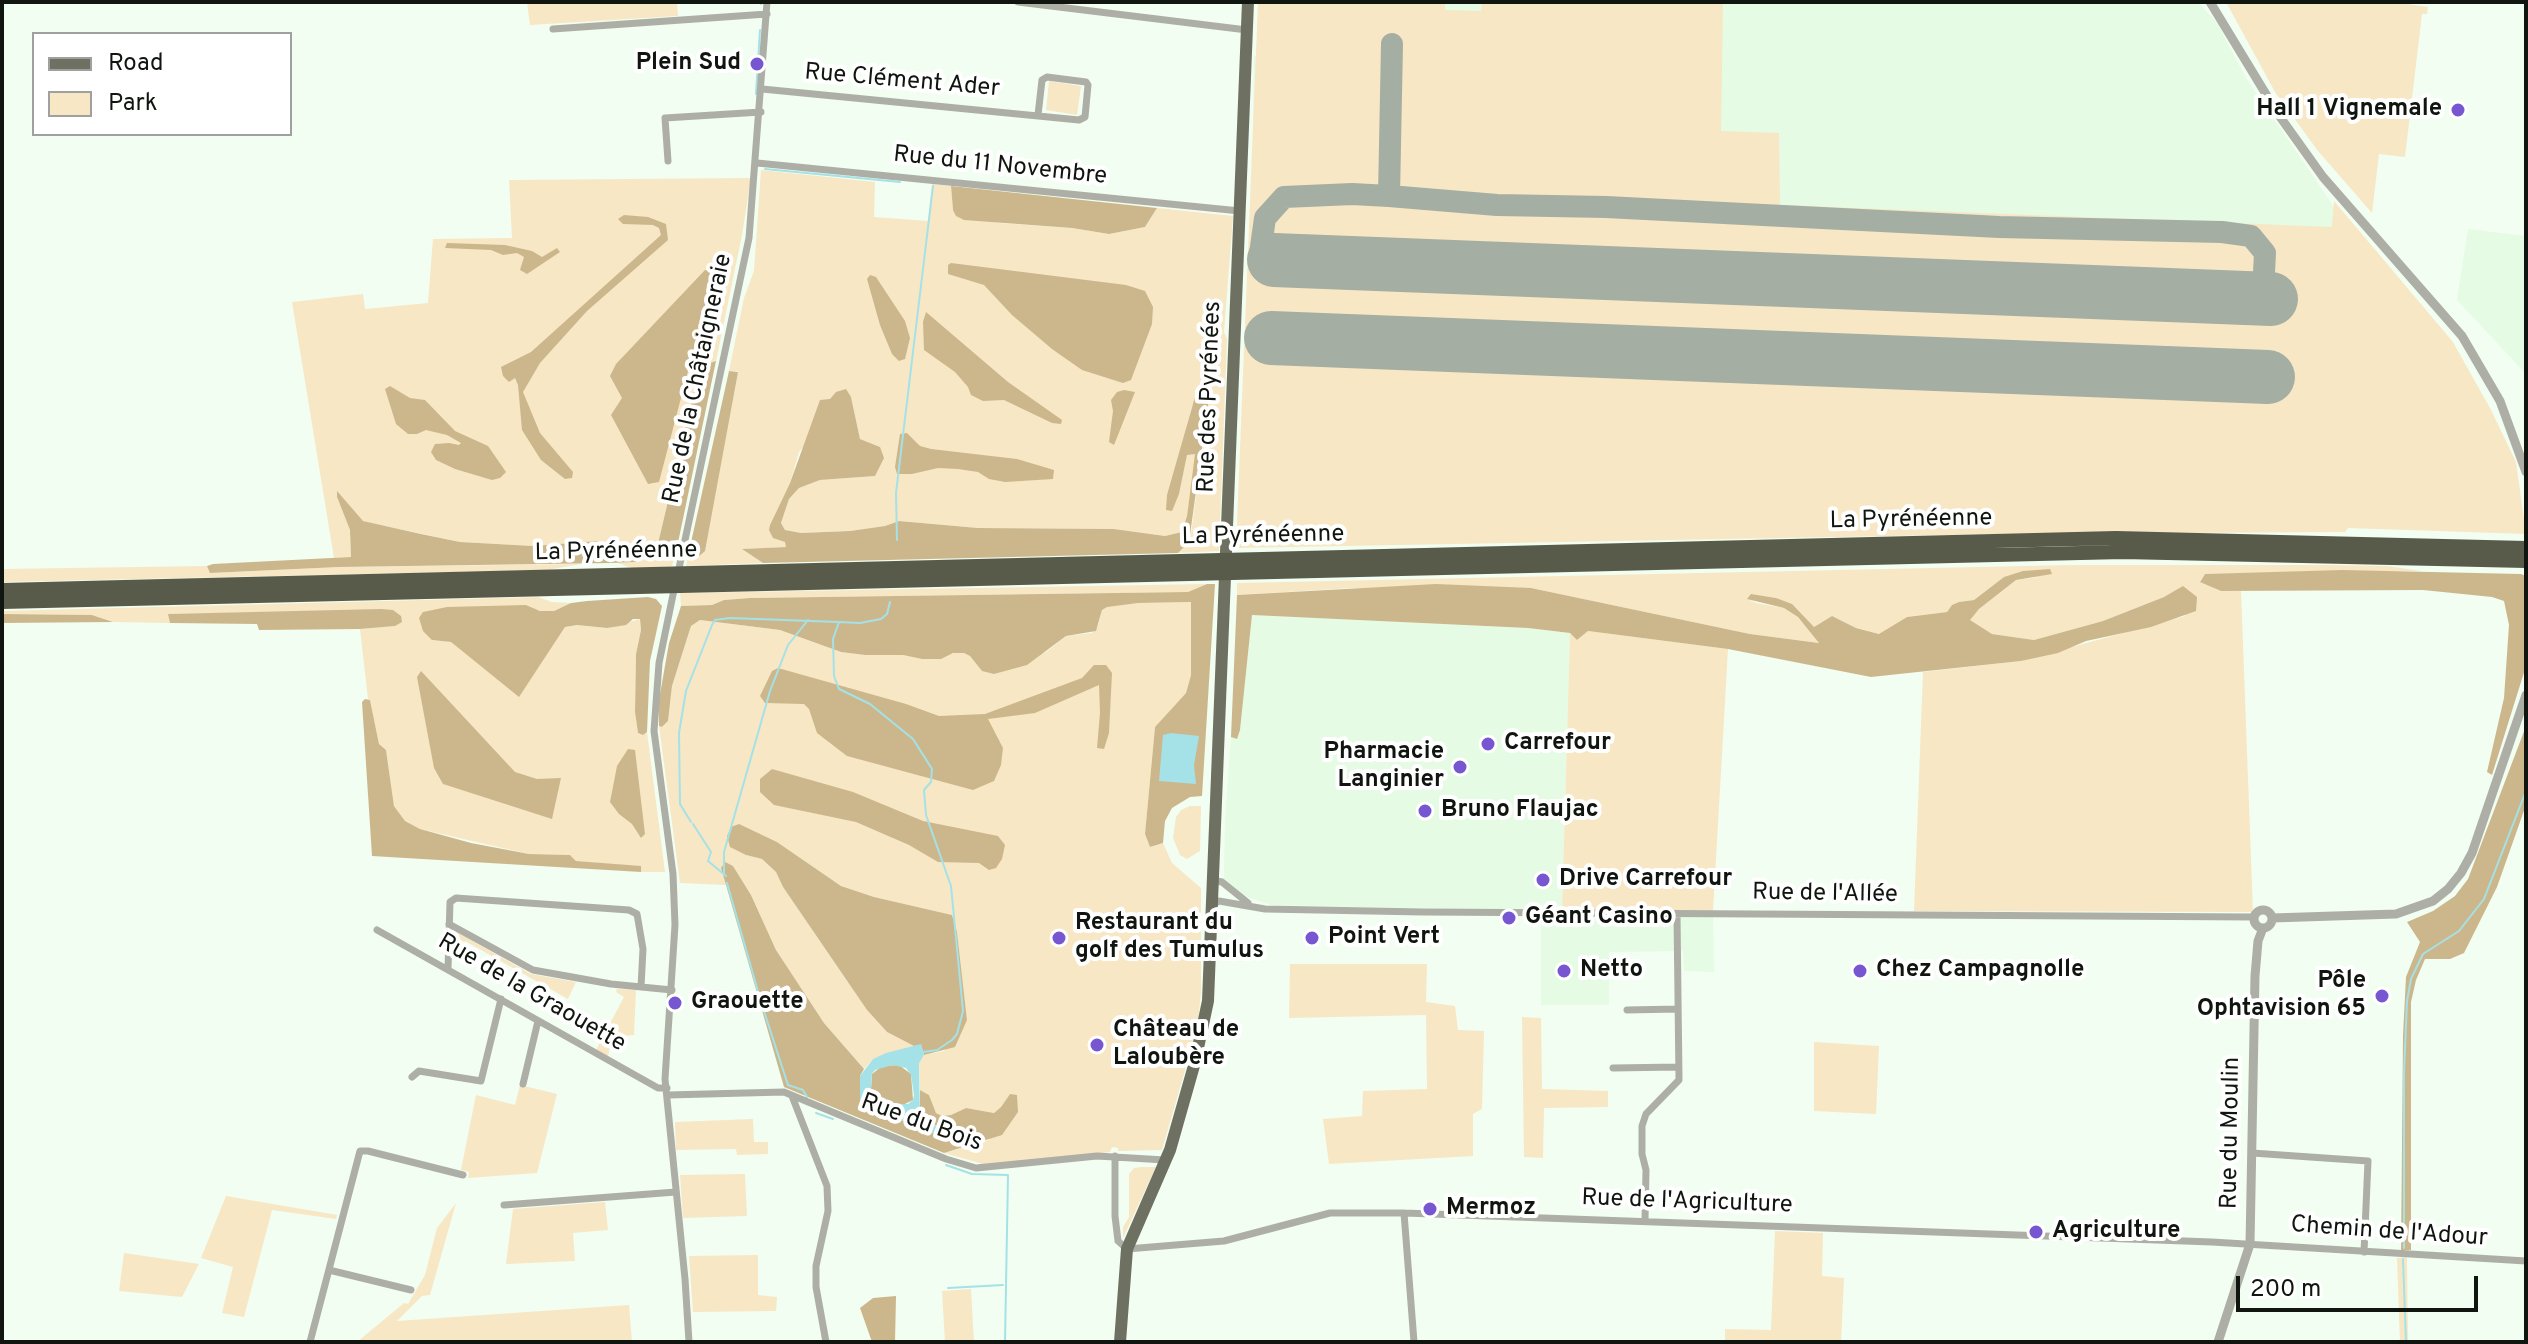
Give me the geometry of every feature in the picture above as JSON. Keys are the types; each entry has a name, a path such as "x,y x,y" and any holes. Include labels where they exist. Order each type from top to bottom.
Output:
{"highway":[{"name":"La Pyrénéenne","path":"1256,566 2116,538 2526,548"},
{"name":"La Pyrénéenne","path":"2,590 2123,552 2424,556 2526,561"},
{"name":"La Pyrénéenne","path":"2,602 1197,567"}],"main road":[{"name":"Rue des Pyrénées","path":"1120,1342 1127,1249 1180,1117 1208,1001 1248,2"}],"street":[{"name":"Rue de la Châtaigneraie","path":"689,1342 667,1092 675,925 673,874 654,731 659,663 749,238 767,2"},
{"path":"1018,2 1247,30"},
{"path":"2215,5 2278,114 2323,177 2462,336 2500,401 2526,472"},
{"path":"553,29 767,14"},
{"name":"Rue Clément Ader","path":"762,89 1079,120 1085,117 1088,85 1086,82 1047,77 1042,80 1038,115"},
{"path":"668,161 665,118 761,112"},
{"name":"Rue du 11 Novembre","path":"757,163 1240,211"},
{"path":"2272,918 2270,924 2263,928 2255,923 2254,917 2258,911 2264,910 2272,918 2396,914 2433,901 2448,889 2472,853 2526,695"},
{"path":"1213,884 1222,882 1253,907"},
{"name":"Rue de l'Allée","path":"1213,884 1232,902"},
{"path":"448,969 450,902 456,898 634,911 643,949 641,987"},
{"name":"Rue de l'Allée","path":"1212,905 1219,901 1253,907 1392,911 2254,917"},
{"path":"1645,1221 1646,1170 1642,1154 1642,1126 1646,1114 1676,1085 1678,1067 1677,914"},
{"path":"449,924 533,970 672,990"},
{"name":"Rue du Moulin","path":"2218,1342 2250,1244 2256,952 2263,928"},
{"name":"Rue de la Graouette","path":"377,930 667,1092"},
{"path":"412,1077 419,1071 481,1081 501,999"},
{"path":"1627,1010 1678,1009"},
{"path":"523,1084 538,1021"},
{"path":"1613,1068 1678,1067"},
{"name":"Rue du Bois","path":"667,1092 784,1092 946,1159 976,1168 1115,1156 1165,1160"},
{"path":"792,1096 823,1172 829,1199 816,1266 816,1287 826,1342"},
{"path":"310,1342 360,1151 463,1175"},
{"path":"2252,1153 2368,1161 2364,1252"},
{"path":"1115,1156 1118,1241 1127,1249"},
{"path":"504,1205 676,1192"},
{"name":"Rue de l'Agriculture","path":"1127,1249 1224,1241 1330,1213 1645,1221 2250,1244"},
{"path":"1404,1213 1414,1342"},
{"name":"Chemin de l'Adour","path":"2250,1244 2526,1261"},
{"path":"329,1270 411,1290"}],"shaded area":[{"path":"1349,2 2198,2 2217,23 2246,78 2332,204 2426,321 1253,127 1254,56 1333,59"},
{"path":"951,186 1157,208 1145,227 1109,234 1072,228 964,220 956,216 953,210"},
{"path":"624,215 648,217 666,224 668,240 587,311 540,363 523,392 540,433 573,472 572,478 565,479 541,460 522,430 518,385 515,378 509,382 503,376 501,367 531,352 661,235 659,228 653,225 623,224 618,219"},
{"path":"2468,229 2526,236 2526,374 2457,300"},
{"path":"447,243 505,245 532,251 542,257 557,248 560,252 527,274 520,270 524,257 517,253 503,255 491,250 445,248"},
{"path":"951,263 1126,285 1145,291 1153,307 1152,324 1131,380 1123,383 1082,370 1012,315 984,285 948,274"},
{"path":"705,270 714,272 659,482 648,484 611,415 622,398 610,376 616,364"},
{"path":"870,275 876,277 905,321 910,338 905,359 899,361 892,354 867,279"},
{"path":"926,312 1008,382 1062,420 1061,424 1052,423 1004,400 983,401 971,395 955,372 924,350 923,322"},
{"path":"716,361 675,557 655,556 700,366"},
{"path":"729,371 738,372 705,551 698,557 688,556"},
{"path":"390,386 410,398 425,400 455,431 488,446 506,472 492,480 436,460 431,452 435,444 461,443 447,435 426,430 408,434 396,424 385,389"},
{"path":"846,389 851,397 860,439 880,447 884,458 875,476 820,480 799,488 789,499 781,523 785,530 801,533 850,531 899,521 978,528 1114,529 1165,536 1182,532 1195,454 1187,455 1172,511 1166,510 1167,495 1195,397 1209,398 1189,542 1178,553 763,563 742,549 786,547 785,542 773,538 770,525 790,483 820,400 830,399 836,392"},
{"path":"1117,392 1135,392 1114,445 1109,442 1113,411 1111,400"},
{"path":"907,433 920,446 931,449 1017,459 1054,470 1053,479 1005,482 989,479 978,472 938,468 897,474 895,467 900,434"},
{"path":"337,491 363,521 421,534 460,542 533,546 597,541 609,551 633,554 638,558 636,562 611,563 339,567 210,573 207,566 213,564 351,557 350,530"},
{"path":"2050,569 2052,574 2016,580 1970,620 1992,634 2034,640 2103,621 2164,597 2183,586 2197,597 2196,611 2151,627 2086,641 2058,653 2021,661 1871,677 1728,649 1588,631 1577,640 1570,633 1528,628 1252,615 1240,730 1237,739 1231,737 1237,595 1436,584 1531,588 1750,634 1819,643 1798,617 1784,608 1747,599 1751,594 1792,604 1814,627 1832,616 1856,628 1879,634 1907,617 1947,612 1952,605 1974,600 2004,577 2023,571"},
{"path":"2342,570 2526,576 2526,666 2492,775 2487,772 2504,698 2509,625 2504,601 2423,590 2221,591 2200,582 2205,574"},
{"path":"1215,584 1202,796 1190,797 1172,808 1165,821 1163,843 1150,847 1145,834 1155,727 1186,693 1191,675 1191,602 1107,607 1102,610 1096,631 1066,636 1027,665 994,674 982,671 964,653 953,653 941,659 922,659 841,652 780,630 700,620 691,626 672,686 668,721 659,726 659,700 669,643 681,606 712,605 724,600 750,598 1188,592"},
{"path":"656,599 662,606 650,661 647,732 643,735 638,733 635,712 640,619 607,628 565,627 519,697 451,642 432,640 423,631 419,618 423,612 447,607 526,605 540,611 554,611 571,603"},
{"path":"393,610 401,616 402,622 395,626 360,629 259,630 257,624 170,623 168,614"},
{"path":"2,614 92,615 113,622 2,623"},
{"path":"1252,615 1528,628 1570,633 1562,911 1713,911 1714,972 1684,971 1683,951 1609,952 1609,1005 1541,1005 1541,911 1271,905 1242,895 1224,878 1225,820 1231,737 1237,739 1240,730"},
{"path":"1094,665 1106,665 1112,673 1109,733 1104,749 1097,748 1099,685 1035,713 988,719 1003,748 1001,765 994,781 973,790 847,756 817,733 809,709 804,704 765,703 760,696 772,671 778,668 939,716 985,714 1082,678"},
{"path":"421,671 515,772 537,779 561,778 552,819 443,784 434,768 417,677"},
{"path":"370,700 379,744 386,750 394,806 405,821 420,829 471,843 529,854 570,855 576,861 641,866 641,872 372,856 362,702"},
{"path":"2526,726 2526,805 2497,887 2464,953 2450,959 2425,959 2416,980 2411,1002 2411,1250 2401,1250 2406,977 2420,942 2407,922 2433,911 2455,896 2468,879"},
{"path":"628,749 635,750 645,834 641,838 610,802 617,766"},
{"path":"772,769 853,792 923,821 998,836 1005,845 1002,859 996,868 989,870 979,863 938,862 909,845 856,822 774,805 760,792 760,779"},
{"path":"739,824 777,842 841,886 952,915 957,932 967,1020 955,1047 924,1055 921,1045 914,1046 887,1032 867,1010 783,887 776,872 762,859 730,847 727,836 731,827"},
{"path":"725,862 733,866 751,895 776,950 824,1023 864,1069 860,1076 860,1099 931,1133 950,1130 924,1122 920,1116 920,1090 929,1095 936,1113 942,1116 966,1108 994,1113 1010,1094 1017,1095 1018,1112 1002,1135 944,1153 784,1087 721,868"},
{"path":"899,1065 911,1074 913,1100 903,1105 880,1104 871,1089 872,1074 882,1066"},
{"path":"896,1296 895,1342 872,1342 860,1308 873,1298"}],"green space":[{"path":"527,2 677,2 678,16 530,25"},
{"path":"1258,2 1445,2 1445,10 1481,11 1482,2 1723,2 1721,131 1779,133 1780,205 2332,227 2334,201 2453,342 2516,462 2526,534 2348,528 2345,532 1999,534 1236,548"},
{"path":"2226,2 2393,2 2428,7 2427,14 2422,14 2405,157 2379,154 2372,213 2318,151 2275,92"},
{"path":"1049,81 1081,86 1077,115 1046,110"},
{"path":"761,170 875,182 874,217 928,221 932,184 951,186 953,210 999,223 1109,234 1145,227 1157,208 1233,216 1224,332 1227,339 1219,551 1178,553 1189,542 1191,534 1209,398 1192,406 1185,434 1179,494 1187,454 1196,453 1182,532 1165,536 1114,529 978,528 899,521 850,531 801,533 785,530 781,523 789,499 799,488 820,480 875,476 880,447 860,439 851,397 799,452 790,483 770,525 786,547 742,549 763,563 686,566 688,556 698,557 738,371 729,371 744,298 754,271"},
{"path":"751,178 716,361 700,366 655,555 675,557 672,566 635,569 626,566 618,563 636,562 632,553 609,551 597,541 533,546 460,542 362,521 337,497 350,530 351,557 334,558 292,302 363,294 365,309 428,303 433,239 512,238 509,180"},
{"path":"581,564 547,570 2,582 2,569 207,566 211,573 339,567"},
{"path":"2071,565 2331,565 2388,566 2421,571 2205,574 2200,581 2221,591 2241,591 2253,912 1914,911 1923,672 2021,661 2185,616 2183,587 2103,621 2034,640 1992,634 1969,620 2016,580 2039,577 2004,577 1974,600 1952,605 1947,612 1907,617 1880,634 1856,628 1832,616 1814,627 1776,598 1751,594 1748,599 1756,603 1784,608 1798,617 1820,643 1750,634 1531,588 1352,588 1237,595 1237,583"},
{"path":"1207,584 1188,592 750,598 724,600 712,605 681,606 680,593"},
{"path":"538,597 552,602 571,603 554,611 540,611 526,605 432,640 451,642 519,696 565,627 607,628 640,619 635,712 638,733 643,735 647,732 665,872 641,872 641,867 576,861 570,855 529,854 420,829 405,821 394,806 386,750 379,744 368,699 360,629 395,626 393,610 169,614 170,623 113,622 92,615 2,614 2,611"},
{"path":"1191,602 1191,675 1186,693 1155,727 1145,834 1150,847 1163,843 1172,863 1201,888 1201,993 1197,1029 1162,1150 1118,1151 1118,1148 1112,1147 1110,1152 1006,1165 983,1164 944,1153 989,1140 1010,1094 994,1113 966,1108 942,1116 936,1113 929,1095 920,1090 919,1062 924,1055 944,1051 967,1020 957,933 952,915 841,886 777,842 739,825 746,855 762,859 776,872 783,887 867,1010 887,1032 914,1046 873,1059 864,1069 824,1023 776,950 751,895 733,866 721,868 726,885 680,883 659,726 663,727 668,721 672,686 691,626 700,620 780,630 841,652 865,655 940,659 953,653 964,653 982,671 1046,652 1066,636 1092,633 1098,626 1102,610 1107,606"},
{"path":"1588,631 1728,649 1713,911 1562,911 1570,633 1577,640"},
{"path":"1201,806 1200,851 1187,859 1180,855 1173,838 1176,817 1181,810"},
{"path":"455,931 531,974 576,982 568,999 465,941 456,954 457,940 452,942"},
{"path":"1290,964 1427,964 1426,1002 1455,1006 1458,1030 1484,1031 1482,1109 1473,1114 1473,1156 1329,1164 1323,1119 1362,1116 1363,1091 1427,1089 1426,1015 1289,1018"},
{"path":"617,989 636,990 634,1035 612,1037 608,1056 596,1050 624,997 616,992"},
{"path":"1522,1017 1541,1018 1542,1089 1608,1091 1608,1107 1544,1108 1543,1158 1524,1157"},
{"path":"1814,1042 1879,1046 1876,1114 1814,1111"},
{"path":"520,1085 557,1094 537,1173 468,1178 469,1172 461,1170 476,1095 515,1105"},
{"path":"753,1119 754,1142 768,1142 768,1154 737,1155 736,1149 676,1150 675,1122"},
{"path":"1156,1167 1123,1238 1123,1227 1129,1217 1129,1174 1134,1168"},
{"path":"745,1174 747,1216 683,1218 680,1175"},
{"path":"226,1196 337,1215 336,1219 272,1210 244,1317 222,1313 233,1267 201,1258"},
{"path":"605,1202 608,1230 573,1233 575,1261 506,1264 513,1209"},
{"path":"456,1203 430,1295 422,1296 397,1321 629,1305 632,1342 357,1342 404,1303 408,1304 425,1275 437,1228"},
{"path":"1775,1231 1823,1233 1822,1276 1844,1278 1841,1342 1725,1342 1725,1329 1771,1330"},
{"path":"124,1253 199,1264 182,1297 119,1291"},
{"path":"758,1255 758,1295 777,1297 776,1311 693,1312 689,1256"},
{"path":"2407,1257 2408,1342 2400,1342 2397,1258"},
{"path":"971,1289 974,1342 945,1342 942,1291"}],"water":[{"path":"1163,735 1199,736 1194,765 1196,784 1159,781"},
{"path":"921,1044 924,1055 919,1063 920,1116 927,1124 951,1130 951,1136 931,1133 907,1122 879,1115 868,1109 860,1099 860,1076 873,1059","holes":["893,1065 906,1068 911,1075 913,1100 908,1104 880,1104 871,1089 872,1074 875,1070"]}],"waterway":[{"path":"756,94 760,30"},
{"path":"765,169 900,182"},
{"path":"897,540 896,493 933,186"},
{"path":"890,602 887,614 881,619 860,623 839,622 833,639 834,676 839,689 870,704 913,739 932,769 931,782 924,790 926,815 951,886 963,1011 957,1034 952,1040 937,1050 923,1052"},
{"path":"691,822 680,804 679,733 686,691 715,620 838,622"},
{"path":"724,873 724,852 770,691 788,645 808,620"},
{"path":"2404,1248 2404,1073 2411,979 2423,954 2459,931 2484,899 2526,791"},
{"path":"693,824 711,852 708,861 726,876"},
{"path":"727,883 788,1085 803,1090 807,1097"},
{"path":"816,1113 833,1119"},
{"path":"946,1165 972,1174 1008,1175 1005,1342"},
{"path":"2403,1259 2406,1342"},
{"path":"948,1288 1003,1285"}],"taxiway":[{"path":"1260,254 1265,218 1284,197 1389,196 1392,44"},
{"path":"1389,196 1497,205 1606,207 1999,227 2222,232 2251,236 2265,253 2263,292"}],"runway":[{"path":"1274,260 2271,299"},
{"path":"1271,338 2268,377"}],"place":[{"name":"Plein Sud","path":"757,64"},
{"name":"Hall 1 Vignemale","path":"2458,110"},
{"name":"Carrefour","path":"1488,744"},
{"name":"Pharmacie Langinier","path":"1460,767"},
{"name":"Bruno Flaujac","path":"1425,811"},
{"name":"Drive Carrefour","path":"1543,880"},
{"name":"Géant Casino","path":"1509,918"},
{"name":"Restaurant du golf des Tumulus","path":"1059,938"},
{"name":"Point Vert","path":"1312,938"},
{"name":"Netto","path":"1564,971"},
{"name":"Chez Campagnolle","path":"1860,971"},
{"name":"Pôle Ophtavision 65","path":"2382,996"},
{"name":"Graouette","path":"675,1003"},
{"name":"Château de Laloubère","path":"1097,1045"},
{"name":"Mermoz","path":"1430,1209"},
{"name":"Agriculture","path":"2036,1232"}]}
